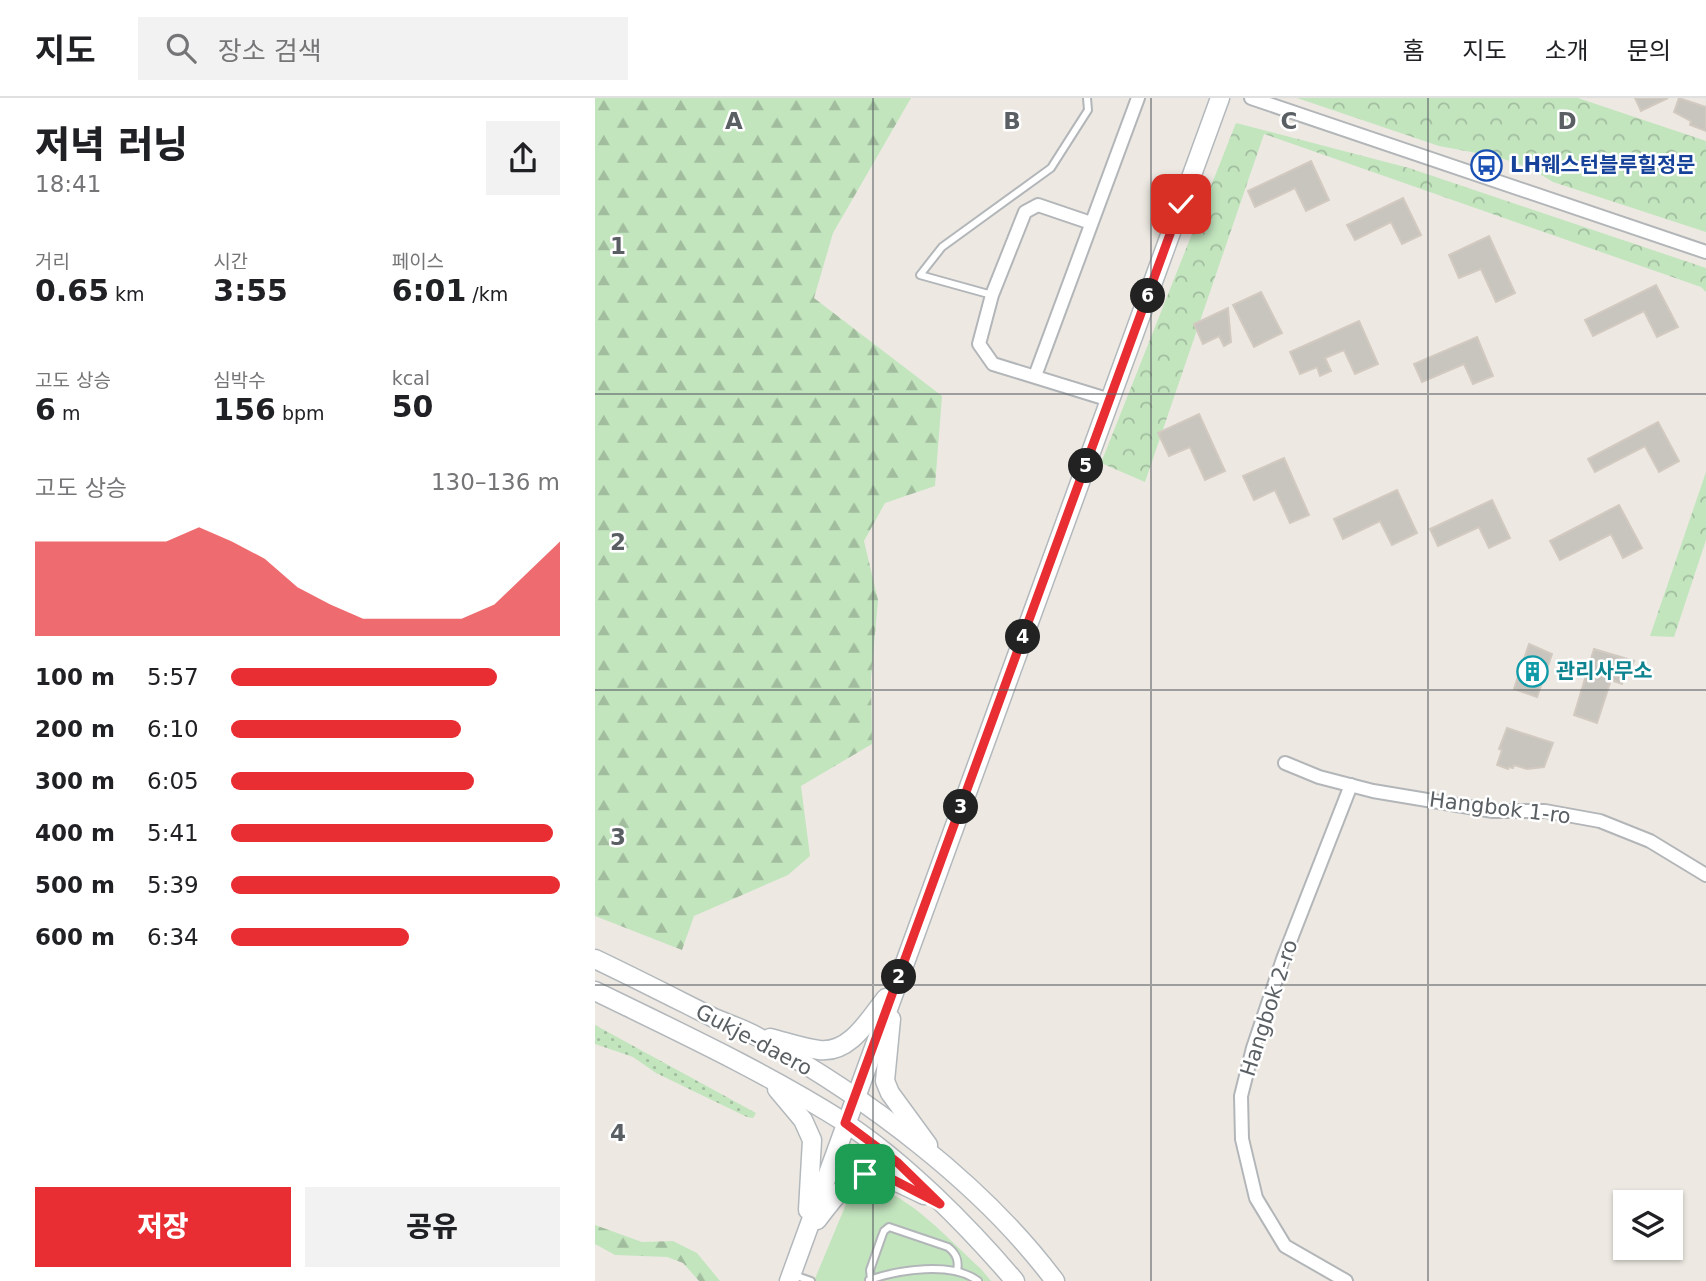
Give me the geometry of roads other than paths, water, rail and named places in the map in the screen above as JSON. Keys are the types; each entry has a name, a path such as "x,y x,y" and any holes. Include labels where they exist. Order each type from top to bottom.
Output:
{"main road":[{"path":"791,1278 845,1123 1220,98"},
{"name":"Gukje-daero","path":"595,959 756,1036 855,1098 941,1162 1017,1234 1055,1281"},
{"path":"756,1036 816,1050 839,1048 852,1040 895,988"},
{"path":"895,988 885,1081 899,1106 941,1162"},
{"name":"Gukje-daero","path":"595,991 766,1075 845,1123 897,1162 985,1247 1016,1281"},
{"path":"766,1075 803,1120 813,1140 806,1234"},
{"path":"806,1234 847,1182 865,1174 886,1176 940,1204"}],"street":[{"path":"1035,376 1138,98"},
{"path":"1251,98 1706,252"},
{"path":"1091,223 1038,205 1025,212 992,295 979,344 993,364 1110,400"},
{"name":"Hangbok 1-ro","path":"1285,763 1319,777 1373,791 1493,811 1545,811 1600,821 1650,841 1706,875"},
{"name":"Hangbok 2-ro","path":"1346,1281 1285,1246 1256,1198 1242,1139 1241,1096 1252,1048 1283,959 1352,785"}],"lane":[{"path":"992,295 920,275 942,247 1051,168 1088,110 1087,98"},
{"path":"957,1271 958,1260 948,1247 889,1227 884,1231 869,1280 904,1271 945,1269 957,1271 978,1281"},
{"path":"791,1278 811,1281"}],"place":[{"name":"LH웨스턴블루힐정문","path":"1487,165"},
{"name":"관리사무소","path":"1533,671"}]}
